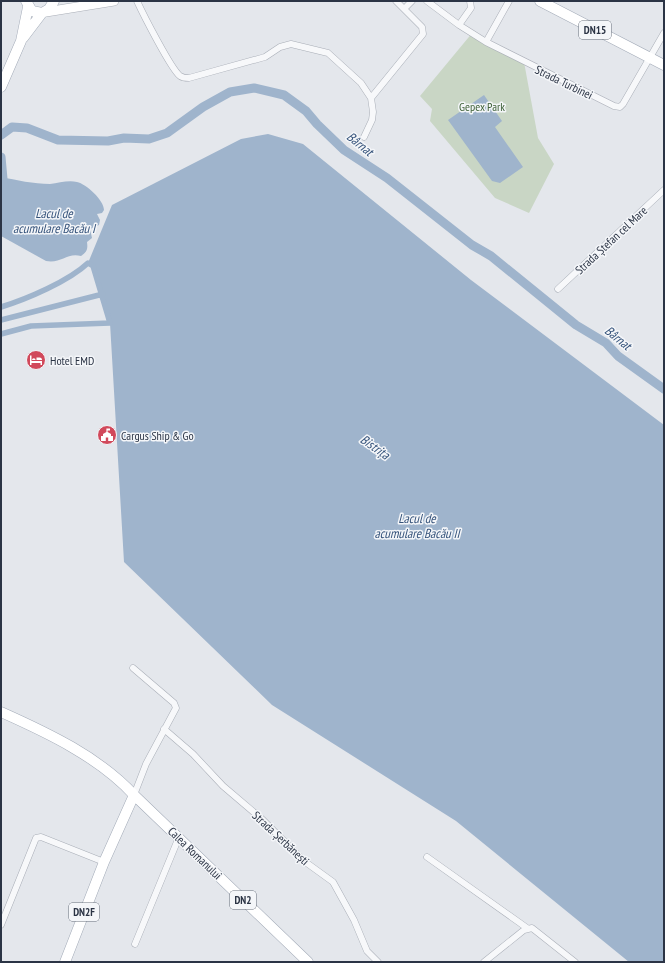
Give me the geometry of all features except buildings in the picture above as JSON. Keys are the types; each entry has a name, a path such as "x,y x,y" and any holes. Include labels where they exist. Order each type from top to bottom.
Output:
{"main road":[{"path":"21,41 44,12 52,6 54,1"},
{"path":"69,1 82,6"},
{"path":"27,4 36,13 114,1"},
{"name":"DN15","path":"540,1 664,65"},
{"path":"1,87 21,41 27,4"},
{"name":"Calea Romanului","path":"1,712 88,757 119,780 307,962"},
{"name":"Calea Romanului","path":"1,719 22,728 84,763 115,785 134,795"},
{"name":"DN2F","path":"65,962 104,862 134,795"}],"street":[{"path":"137,1 179,75 189,78 265,57 286,44 308,47 328,53 361,83 371,98 372,120 364,137"},
{"path":"371,98 423,34 424,29 396,1"},
{"path":"404,9 412,1"},
{"name":"Strada Turbinei","path":"427,1 459,25 486,42 614,106 620,107 623,104 650,58"},
{"path":"459,25 471,8 470,1"},
{"path":"486,42 509,1"},
{"path":"650,58 664,33"},
{"name":"Strada Ștefan cel Mare","path":"558,289 664,190"},
{"path":"133,668 176,704 174,712 146,764 134,795"},
{"name":"Strada Șerbănești","path":"164,729 223,786 263,820 304,861 333,882 354,920 367,951 378,962"},
{"path":"1,925 36,838 41,837 104,862"},
{"path":"135,944 179,837"},
{"path":"427,857 527,928 532,928 575,962"},
{"path":"484,962 527,928"}],"green space":[{"name":"Gepex Park","path":"473,32 524,62 538,138 554,164 529,213 495,198 430,121 432,109 420,96"}],"water":[{"path":"484,95 502,121 495,127 523,167 500,183 492,181 448,120"},
{"name":"Lacul de acumulare Bacău II","path":"268,134 303,144 471,280 664,425 664,962 629,962 456,821 272,705 124,562 110,323 93,266 88,263 112,205 241,139"},
{"name":"Lacul de acumulare Bacău I","path":"1,177 44,184 74,181 81,183 94,193 101,202 104,210 102,213 97,214 100,220 99,225 90,229 92,238 87,242 86,252 81,256 76,255 56,261 46,261 1,236"}],"waterway":[{"name":"Bârnat","path":"1,135 12,127 27,128 58,140 108,141 124,138 149,139 167,133 203,107 230,92 254,88 284,95 306,111 344,150 387,178 472,245 491,256 576,325 606,343 618,356 664,389"},
{"name":"Bârnat","path":"1,157 4,190"},
{"path":"1,307 59,283 80,270 88,263 93,266 110,323 31,326 1,334"},
{"path":"1,320 103,294"}],"place":[{"name":"Hotel EMD","path":"36,360"},
{"name":"Cargus Ship & Go","path":"107,435"}],"water label":[{"name":"Bistrița","path":"375,447"}]}
